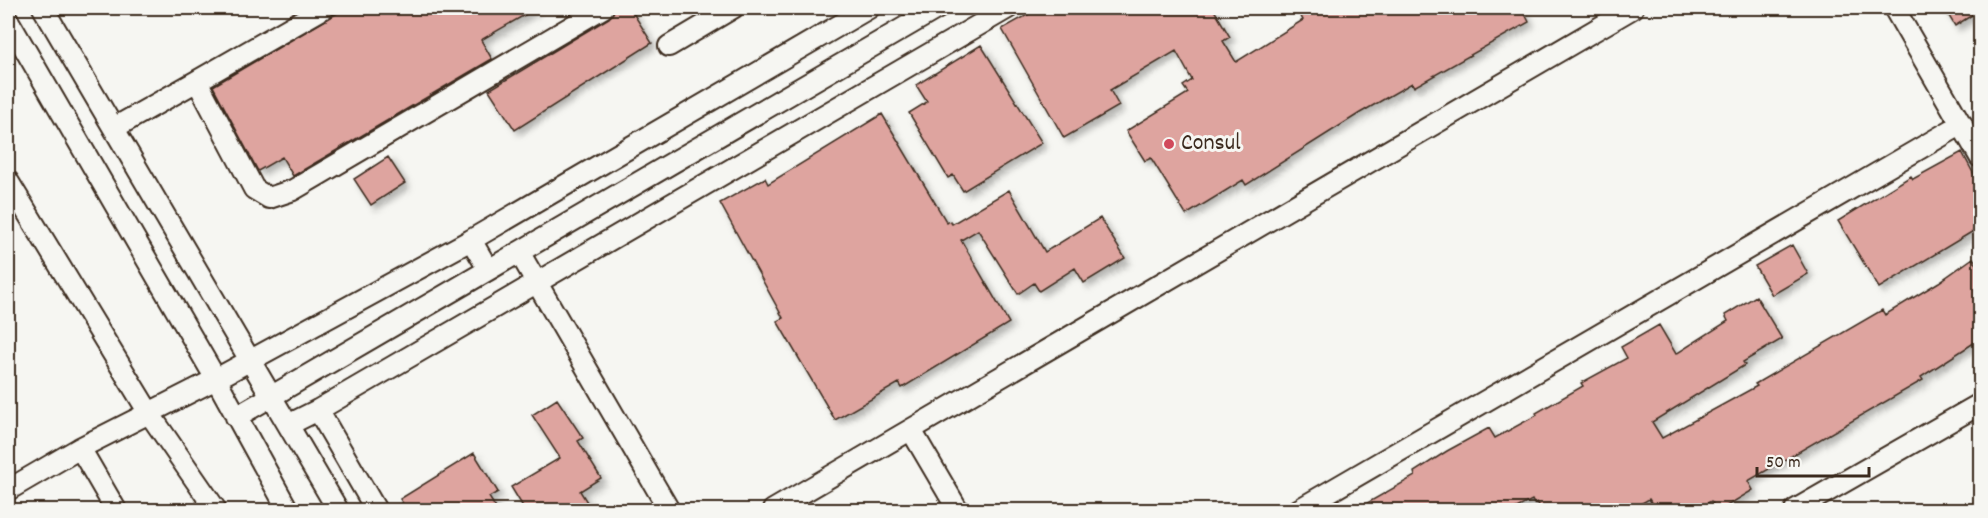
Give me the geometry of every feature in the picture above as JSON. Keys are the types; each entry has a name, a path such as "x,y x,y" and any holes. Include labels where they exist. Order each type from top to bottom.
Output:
{"street":[{"path":"43,8 271,396 290,424 338,510"},
{"path":"114,128 324,8"},
{"path":"197,81 254,189 270,198 294,190 603,8"},
{"path":"669,46 734,8"},
{"path":"8,489 80,448 216,379 471,240 869,8"},
{"path":"236,417 938,8"},
{"path":"290,424 318,410 1008,8"},
{"path":"773,510 1633,8"},
{"path":"1894,8 1980,156"},
{"path":"8,20 216,379 288,510"},
{"path":"1298,510 1962,124"},
{"path":"8,181 149,413 216,510"},
{"path":"471,240 488,270"},
{"path":"519,252 669,510"},
{"path":"1795,510 1980,404"},
{"path":"318,410 376,510"},
{"path":"911,430 958,510"},
{"path":"80,448 116,510"}],"building":[{"path":"346,8 537,8 481,40 492,59 293,176 282,157 258,171 213,86"},
{"path":"615,8 630,8 652,43 515,130 489,90 609,18"},
{"path":"1040,8 1213,8 1230,37 1223,41 1236,62 1303,20 1300,15 1312,8 1522,8 1529,22 1414,87 1412,83 1246,185 1243,180 1186,215 1151,158 1145,161 1126,131 1188,93 1183,86 1192,80 1176,51 1110,90 1119,106 1064,138 1002,29"},
{"path":"1944,8 1980,8 1980,10 1955,26"},
{"path":"981,45 1042,143 963,191 953,175 948,178 909,113 927,102 916,85"},
{"path":"882,114 947,223 950,221 952,224 1009,190 1045,252 1100,218 1125,258 1084,283 1075,268 1039,291 1034,283 1018,294 978,230 961,240 1009,323 902,388 899,383 835,420 777,321 783,318 720,203 765,178 768,184"},
{"path":"1962,152 1980,186 1980,227 1879,288 1838,221 1911,176 1913,179"},
{"path":"388,157 405,183 371,205 354,179"},
{"path":"1792,245 1808,274 1772,295 1755,266"},
{"path":"1973,258 1980,269 1980,339 1921,377 1923,380 1748,481 1753,490 1720,510 1717,510 1711,501 1696,510 1656,510 1649,499 1630,510 1542,510 1537,502 1534,504 1532,500 1513,510 1355,510 1415,476 1414,472 1489,428 1495,438 1537,415 1536,413 1583,386 1581,383 1627,358 1621,347 1659,325 1676,354 1728,321 1725,315 1756,296 1782,339 1743,362 1745,365 1652,422 1662,438 1757,386 1755,384 1882,310 1885,315"},
{"path":"557,399 583,438 578,441 601,478 580,491 592,510 525,510 511,487 560,458 532,415"},
{"path":"474,453 498,492 489,497 497,510 407,510 400,499"}],"place":[{"name":"Consul","path":"1169,144"}]}
